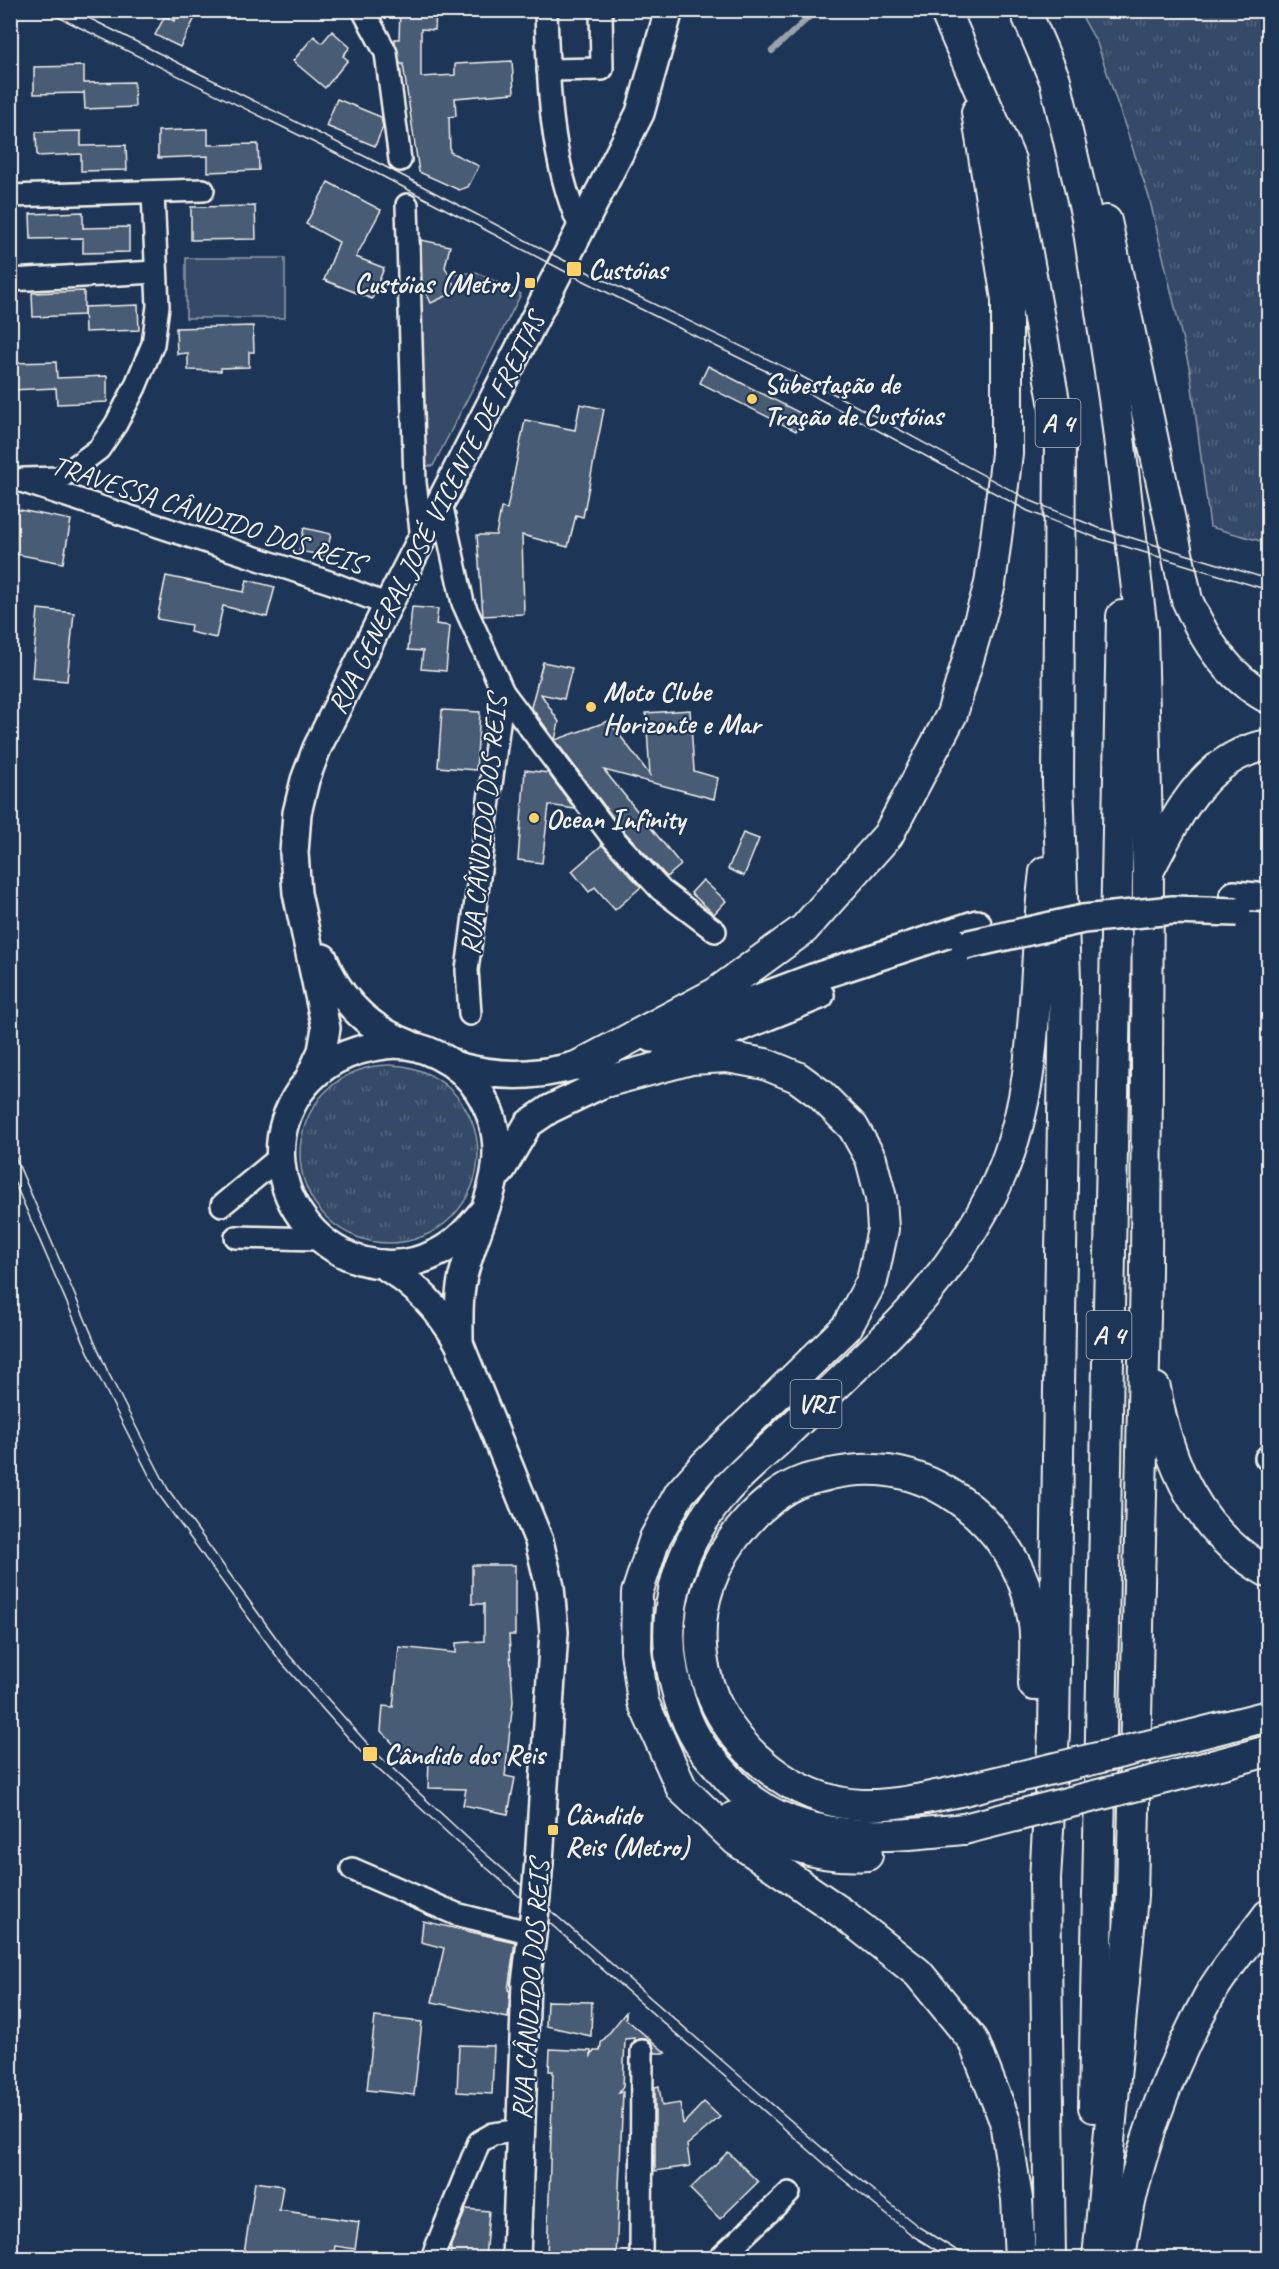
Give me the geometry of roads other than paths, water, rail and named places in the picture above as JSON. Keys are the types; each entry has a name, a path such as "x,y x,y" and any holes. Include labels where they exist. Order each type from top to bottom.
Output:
{"highway":[{"name":"A 4","path":"945,10 1010,160 1060,434 1058,783 1065,980 1054,1731 1045,1879 1050,2259"},
{"name":"A 4","path":"1025,10 1055,80 1087,218 1116,412 1122,635 1095,2086 1097,2259"},
{"path":"588,1075 716,993 804,929 888,835 951,714 990,584 1007,454 1007,299 972,76"},
{"path":"1055,80 1103,209 1186,600 1210,647 1250,688 1269,698"},
{"path":"1097,2259 1132,1896 1146,1272 1148,871 1142,631 1116,412"},
{"path":"1148,871 1180,810 1197,786 1238,754 1269,745"},
{"name":"VRI","path":"1058,783 1043,891 1032,1049 1025,1099 1011,1150 993,1193 944,1273 898,1324 724,1492 689,1544 671,1595 668,1648 677,1692 699,1744 741,1792 777,1816 812,1828 859,1837 964,1829 1269,1751"},
{"path":"588,1075 691,1059 728,1057 765,1064 797,1077 820,1094 853,1127 871,1159 881,1198 883,1229 872,1281 847,1327 705,1465 680,1493 655,1538 637,1593 636,1651 643,1702 682,1789 737,1841 842,1913 918,1973 973,2040 1005,2121 1017,2199 1020,2259"},
{"path":"1146,1272 1156,1390 1166,1442 1198,1512 1246,1560 1269,1572"},
{"path":"1045,1879 1035,1742 1034,1624 1018,1566 986,1523 966,1504 931,1482 891,1470 845,1471 801,1481 759,1509 727,1543 705,1592 700,1641 707,1683 724,1722 748,1753 785,1782 821,1797 861,1805 908,1802 964,1790 1193,1735 1269,1716"},
{"name":"VRI","path":"666,1753 727,1813 770,1838 803,1849 859,1856 916,1851 964,1829"},
{"path":"1120,2259 1125,2220 1159,2104 1210,1995 1269,1915"}],"main road":[{"name":"RUA GENERAL JOSÉ VICENTE DE FREITAS","path":"297,893 294,853 297,813 305,780 317,748 640,113 669,10"},
{"path":"297,893 341,997 394,1039 418,1048"},
{"path":"297,893 326,1028 322,1051 308,1081"},
{"path":"496,1178 528,1124 588,1075 813,978 1080,903 1172,895 1235,904 1269,915"},
{"path":"1235,904 1269,898"},
{"name":"RUA CÂNDIDO DOS REIS","path":"459,1343 459,1302 462,1284 482,1213 496,1178 499,1147 492,1116 477,1088 455,1066 418,1048 388,1044 358,1049 331,1061 308,1081 292,1104 286,1121 280,1157 285,1188 299,1216 319,1239 349,1256 382,1264 411,1262 439,1252 463,1235 482,1213"},
{"path":"455,1066 487,1075 555,1072 588,1075"},
{"name":"RUA CÂNDIDO DOS REIS","path":"382,1264 420,1290 444,1318 459,1343 539,1541 550,1587 554,1632 539,1861 526,1983 516,2259"}],"street":[{"path":"363,10 386,53 400,160"},
{"path":"546,10 549,104 570,205 580,227"},
{"path":"548,70 602,69 601,10"},
{"path":"10,196 203,190"},
{"path":"12,476 60,478 99,449 116,424 153,344 158,306 153,193"},
{"path":"407,205 415,483 422,538"},
{"path":"10,280 156,272"},
{"name":"TRAVESSA CÂNDIDO DOS REIS","path":"12,476 332,583 388,605"},
{"name":"RUA CÂNDIDO DOS REIS","path":"441,503 463,603 503,692 467,970 470,1014"},
{"path":"503,692 611,836 661,890 715,931"},
{"path":"222,1205 280,1157"},
{"path":"236,1237 319,1239"},
{"path":"352,1869 456,1914 533,1926"},
{"path":"641,2259 642,2051"},
{"path":"432,2259 479,2142 493,2134 521,2130"},
{"path":"720,2259 789,2193"}],"waterway":[{"path":"772,51 817,10"}],"tram line":[{"path":"44,10 378,174 566,272 784,380 1028,511 1097,538 1268,590"},
{"path":"73,10 382,165 571,264 786,368 1031,501 1099,528 1268,579"},
{"path":"10,1145 108,1372 168,1489 288,1654 375,1752 472,1842 843,2166 919,2227 969,2258"},
{"path":"10,1172 99,1377 159,1495 280,1661 368,1760 465,1849 836,2174 913,2236 949,2258"}],"place":[{"name":"Custóias","path":"574,269"},
{"name":"Custóias (Metro)","path":"530,283"},
{"name":"Subestação de Tração de Custóias","path":"752,399"},
{"name":"Moto Clube Horizonte e Mar","path":"591,707"},
{"name":"Ocean Infinity","path":"534,818"},
{"name":"Cândido dos Reis","path":"370,1754"},
{"name":"Cândido Reis (Metro)","path":"553,1830"}]}
